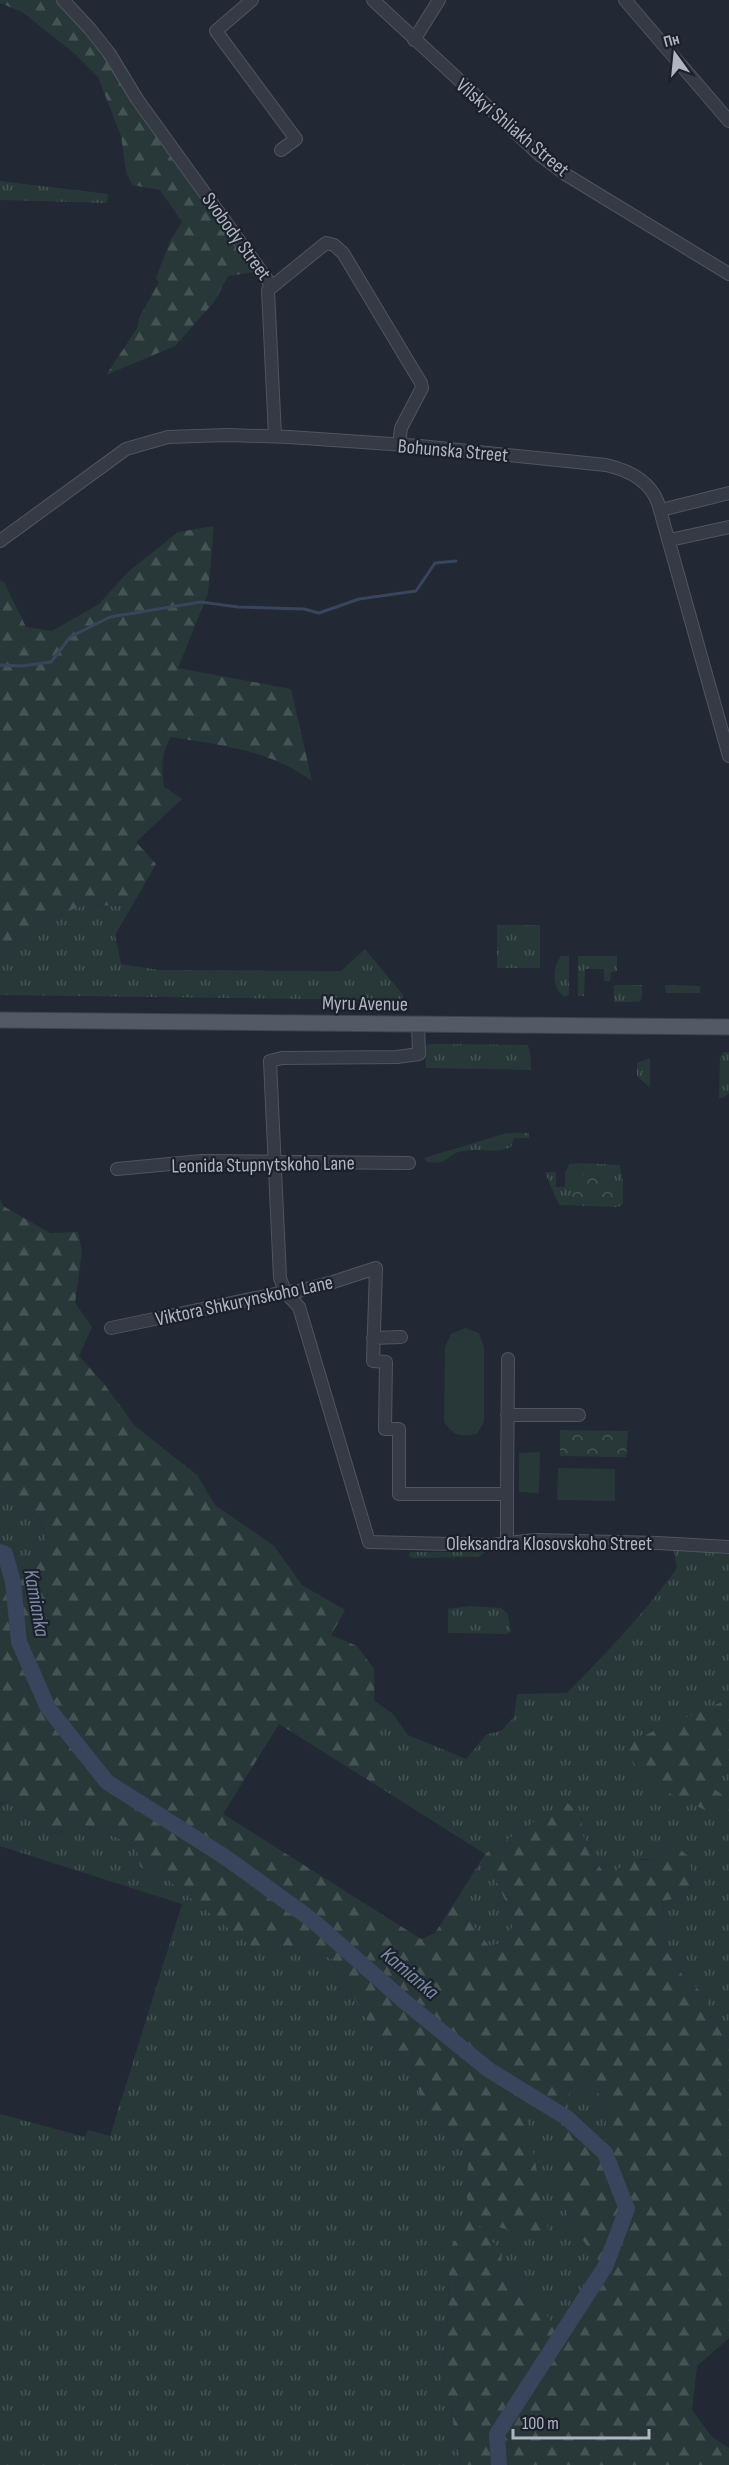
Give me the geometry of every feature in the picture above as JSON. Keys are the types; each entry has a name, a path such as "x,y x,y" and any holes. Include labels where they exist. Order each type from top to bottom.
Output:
{"main road":[{"name":"Myru Avenue","path":"0,1020 729,1027"}],"street":[{"name":"Svobody Street","path":"63,0 109,53 137,99 271,285 326,243 334,245 344,254 421,383 422,388 401,429 399,444"},
{"path":"252,0 216,31 296,139 281,150"},
{"name":"Vilskyi Shliakh Street","path":"373,0 526,144 553,165 729,274"},
{"path":"414,40 439,0"},
{"path":"625,0 729,121"},
{"path":"271,285 268,290 275,436"},
{"name":"Bohunska Street","path":"0,540 126,449 168,437 275,436 399,444 613,466 630,473 648,486 655,495 670,540 729,756"},
{"path":"661,510 729,493"},
{"path":"670,540 729,527"},
{"path":"285,1292 280,1278 270,1061 282,1058 397,1057 419,1054 418,1025"},
{"name":"Leonida Stupnytskoho Lane","path":"117,1169 202,1161 409,1162"},
{"name":"Viktora Shkurynskoho Lane","path":"111,1328 333,1282 376,1268 373,1338"},
{"name":"Oleksandra Klosovskoho Street","path":"285,1292 299,1307 369,1542 491,1545 507,1541 535,1540 729,1547"},
{"path":"401,1337 373,1338 373,1361 386,1362 385,1429 399,1429 399,1494 507,1494"},
{"path":"507,1359 507,1541"},
{"path":"507,1415 579,1414"}],"green space":[{"path":"0,0 63,0 262,271 228,276 214,302 175,346 106,375 138,327 139,318 159,282 156,278 171,239 182,222 160,190 132,185 126,171 121,136 98,77 74,53 22,12 0,3"},
{"path":"0,181 108,194 107,203 0,200"},
{"path":"214,526 208,593 178,668 291,689 312,781 279,762 244,750 171,737 165,749 163,762 164,787 182,799 136,842 156,864 132,906 83,905 22,932 0,950 0,580 4,582 26,627 52,631 99,604 128,572 178,532"},
{"path":"83,905 132,906 115,935 121,964 159,970 341,971 365,949 403,995 403,998 397,1000 0,995 0,950 22,932"},
{"path":"497,925 540,925 540,968 497,968"},
{"path":"561,956 569,956 569,994 566,997 558,990 554,978"},
{"path":"578,956 617,956 617,971 611,972 610,981 604,981 604,969 585,969 584,996 578,996"},
{"path":"614,985 642,985 642,998 639,1002 614,1002"},
{"path":"665,985 700,986 700,993 666,993"},
{"path":"429,1044 527,1045 530,1050 531,1070 426,1068 425,1046"},
{"path":"724,1052 729,1052 729,1093 719,1098 720,1057"},
{"path":"650,1058 650,1088 637,1076 637,1063"},
{"path":"507,1133 529,1133 529,1138 514,1138 511,1147 506,1149 457,1152 444,1161 435,1163 427,1162 424,1158"},
{"path":"570,1164 620,1165 623,1204 618,1207 559,1205 545,1172 556,1172 556,1187 565,1187 565,1172"},
{"path":"570,1175 614,1175 615,1203 573,1202"},
{"path":"0,1199 3,1206 50,1233 78,1232 82,1252 75,1303 92,1327 79,1356 104,1384 135,1426 197,1475 215,1505 274,1546 302,1585 345,1610 331,1635 357,1646 374,1669 376,1785 279,1724 223,1814 421,1939 435,1933 455,1902 489,1946 507,1942 515,1918 485,1854 566,1801 581,1817 583,1836 606,1878 630,1862 659,1860 675,1845 689,1857 693,1881 684,1896 664,1901 661,1943 683,1976 708,1998 708,2014 729,2035 729,2338 697,2366 692,2410 711,2436 729,2448 729,2465 461,2465 452,2413 441,2378 452,2245 471,2217 465,2188 469,2157 422,2105 414,2072 371,2026 331,1958 280,1945 257,1951 166,1878 140,1867 137,1848 102,1830 73,1823 63,1835 37,1827 11,1800 0,1803 0,1552 31,1557 47,1555 44,1530 37,1518 20,1502 0,1493","holes":["577,2079 602,2096 607,2111 605,2153 567,2118 568,2096","521,2090 567,2118 555,2169 559,2195 580,2235 605,2267 560,2336 535,2297 500,2272 502,2253 472,2218 511,2231 549,2233"]},
{"path":"465,1328 479,1333 484,1347 484,1422 477,1434 467,1435 454,1433 444,1422 445,1347 451,1334"},
{"path":"560,1430 628,1431 626,1457 560,1456"},
{"path":"540,1452 539,1493 519,1492 519,1453"},
{"path":"558,1468 615,1469 615,1501 557,1500"},
{"path":"0,1493 20,1502 37,1518 44,1531 47,1555 31,1557 0,1552"},
{"path":"672,1544 729,1547 729,2035 708,2014 708,1998 683,1976 661,1943 664,1901 684,1896 693,1881 688,1857 675,1845 659,1860 641,1859 606,1878 583,1836 581,1817 566,1802 485,1854 376,1785 373,1700 392,1713 408,1735 466,1759 487,1734 501,1731 514,1717 517,1694 567,1693 596,1663 638,1617 677,1568"},
{"path":"410,1552 486,1552 478,1557 413,1558 409,1556"},
{"path":"470,1606 501,1608 508,1614 511,1632 506,1634 448,1633 448,1609"},
{"path":"729,1699 729,1763 705,1782 729,1800 729,1821 643,1781 624,1744"},
{"path":"11,1800 37,1827 62,1835 72,1823 102,1830 137,1848 140,1867 166,1878 192,1899 280,1945 331,1958 371,2026 414,2072 422,2105 469,2157 465,2188 521,2090 566,2118 568,2096 577,2079 602,2096 607,2111 605,2153 567,2119 560,2156 559,2183 566,2211 585,2242 605,2267 559,2337 535,2297 500,2272 449,2275 448,2315 441,2378 452,2413 461,2465 0,2465 0,2114 85,2137 88,2130 110,2136 182,1904 0,1846 0,1807 1,1804"},
{"path":"485,1854 515,1918 507,1942 489,1946 455,1902"}],"waterway":[{"path":"0,665 22,666 51,662 70,637 110,617 201,602 238,607 304,609 319,613 359,599 416,591 435,563 456,561"},
{"name":"Kamianka","path":"0,1552 5,1554 13,1582 19,1642 48,1708 107,1782 225,1857 312,1920 404,2001 489,2070 567,2118 605,2153 627,2209 605,2267 497,2434 499,2465"}]}
